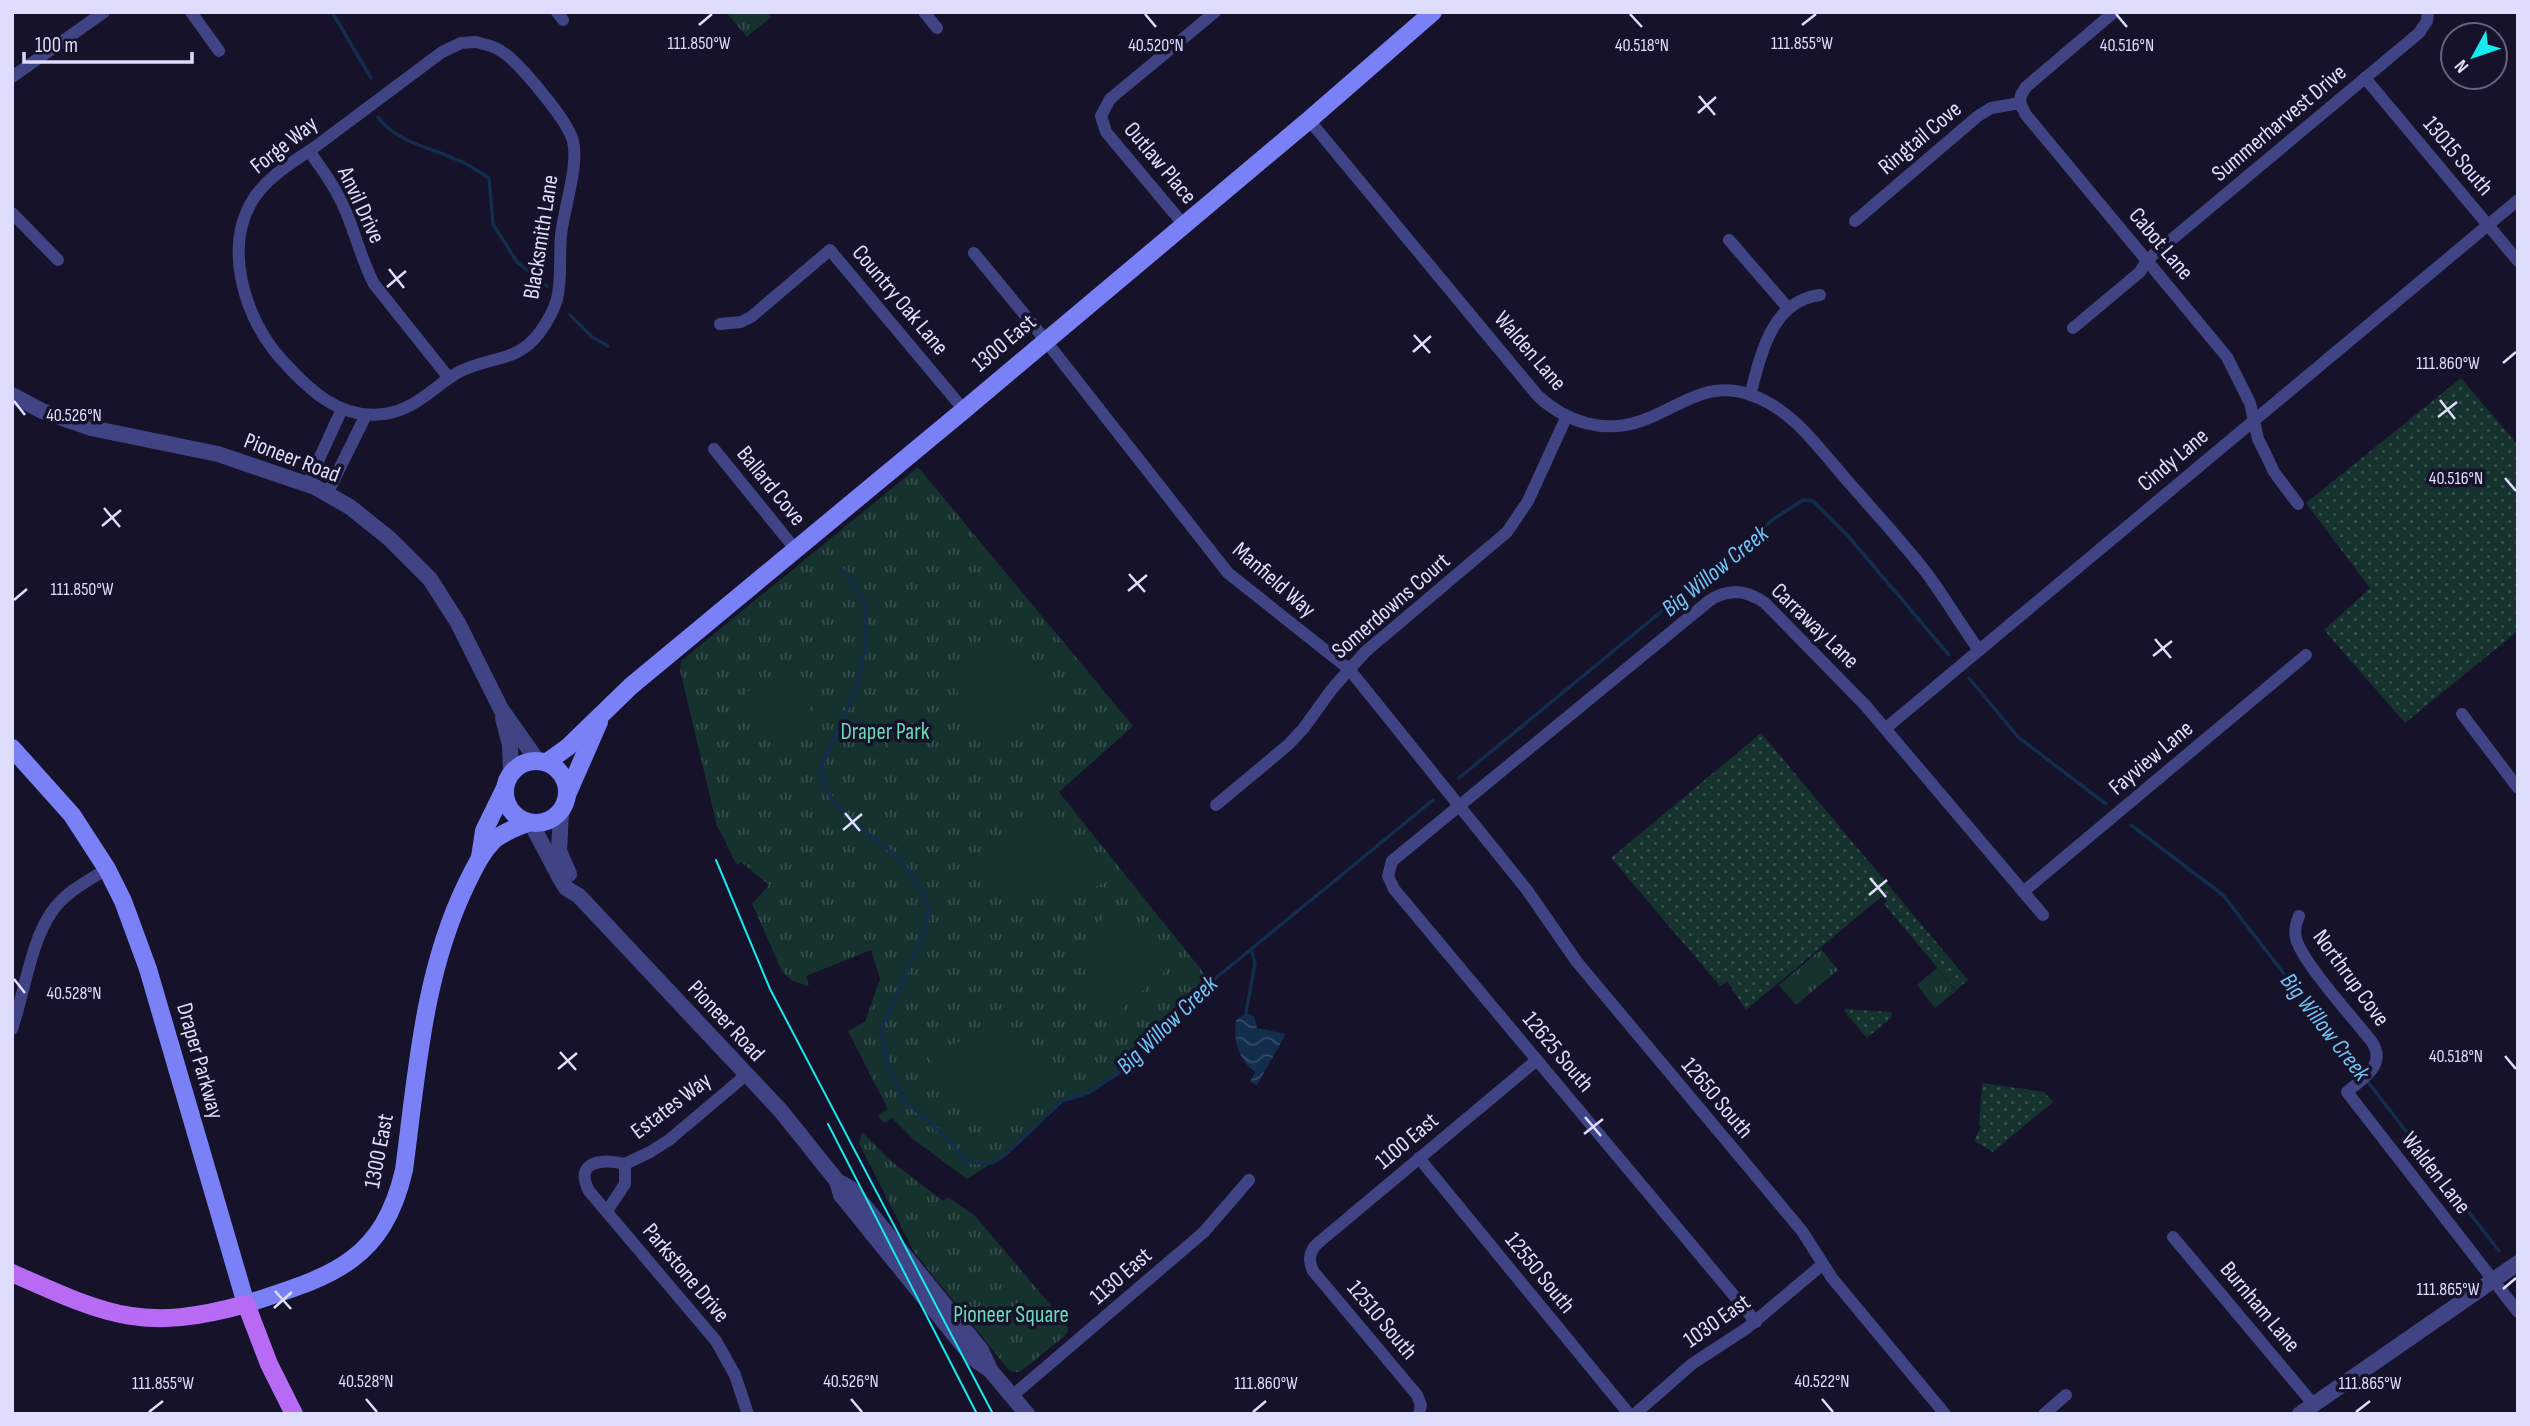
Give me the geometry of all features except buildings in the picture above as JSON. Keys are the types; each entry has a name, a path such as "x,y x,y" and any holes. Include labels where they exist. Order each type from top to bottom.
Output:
{"main road":[{"name":"1300 East","path":"542,761 568,747 605,709 1184,225 1433,12"},
{"name":"1300 East","path":"564,803 605,709"},
{"name":"Draper Parkway","path":"12,748 72,815 107,869 123,901 148,969 246,1304 269,1364 294,1414"},
{"path":"542,761 558,770 566,782 564,803 553,819 542,823 529,823 514,816 506,804 504,790 511,772 526,762 542,761"},
{"name":"1300 East","path":"480,857 484,831 504,790"},
{"name":"1300 East","path":"12,1273 95,1309 138,1318 189,1318 246,1304 309,1283 342,1268 368,1245 400,1190 432,977 450,918 480,857 495,839 529,823"}],"street":[{"path":"12,78 104,12"},
{"path":"191,12 219,51"},
{"path":"924,12 937,28"},
{"name":"Outlaw Place","path":"1184,225 1106,132 1101,116 1110,99 1215,12"},
{"path":"2020,103 2026,87 2115,12"},
{"name":"Summerharvest Drive","path":"2073,328 2140,272 2147,260 2422,30 2428,12"},
{"name":"Forge Way","path":"366,415 329,403 306,386 269,345 254,321 243,285 242,224 250,205 263,187 442,52 468,42"},
{"name":"Blacksmith Lane","path":"366,415 387,414 408,408 466,369 500,360 523,350 547,321 558,292 561,235 574,162 574,144 565,122 513,61 493,46 468,42"},
{"name":"13015 South","path":"2365,78 2518,261"},
{"name":"Ringtail Cove","path":"1854,221 1978,116 1991,108 2020,103"},
{"name":"Cabot Lane","path":"2020,103 2026,115 2227,357 2250,403 2259,439 2274,472 2298,505"},
{"name":"Walden Lane","path":"1308,120 1538,396 1566,418 1596,425 1640,422 1680,401 1704,393 1732,391 1772,404 1798,424 1924,569 1979,650"},
{"name":"Anvil Drive","path":"309,151 344,207 374,284 449,379"},
{"name":"Cindy Lane","path":"1886,728 2518,200"},
{"path":"12,213 58,260"},
{"path":"1729,240 1788,307"},
{"name":"Country Oak Lane","path":"720,324 741,322 751,317 830,250 964,410"},
{"name":"Manfield Way","path":"974,253 1228,573 1349,669 1461,805"},
{"path":"1750,395 1775,324 1788,307 1802,299 1819,295"},
{"name":"Pioneer Road","path":"12,395 42,411 91,428 218,454 307,485 350,507 390,539 430,579 458,623 500,709 510,745 511,772"},
{"path":"307,485 342,409"},
{"path":"327,494 366,415"},
{"name":"Somerdowns Court","path":"1216,805 1288,745 1365,652 1507,531 1528,501 1566,418"},
{"name":"Ballard Cove","path":"714,449 796,550"},
{"name":"Carraway Lane","path":"1388,872 1396,857 1709,601 1729,592 1752,594 1765,603 1886,728 2042,915"},
{"name":"Fayview Lane","path":"2023,892 2306,655"},
{"name":"Pioneer Road","path":"500,709 542,761"},
{"path":"2462,714 2518,788"},
{"name":"Pioneer Road","path":"564,803 559,850 579,896"},
{"name":"12650 South","path":"1461,805 1535,900 1571,955 1801,1231 1837,1284 1945,1414"},
{"name":"Pioneer Road","path":"529,823 566,888 579,896 780,1111 837,1181 850,1188 981,1350 990,1370 1027,1414"},
{"path":"12,1029 41,932 52,912 79,886 107,869"},
{"name":"12625 South","path":"1388,872 1394,889 1755,1322"},
{"name":"Northrup Cove","path":"2298,916 2295,937 2304,956 2375,1046 2378,1058 2371,1071 2350,1090"},
{"name":"1100 East","path":"1310,1258 1318,1242 1537,1060"},
{"name":"Estates Way","path":"607,1211 586,1185 587,1171 591,1165 604,1160 625,1164 650,1152 669,1140 746,1075"},
{"name":"Walden Lane","path":"2350,1090 2518,1312"},
{"name":"12550 South","path":"1419,1158 1629,1414"},
{"path":"607,1211 625,1184 625,1164"},
{"name":"1130 East","path":"1012,1396 1197,1238 1249,1180"},
{"name":"Parkstone Drive","path":"607,1211 716,1341 735,1375 748,1414"},
{"name":"Burnham Lane","path":"2173,1237 2307,1409"},
{"name":"12510 South","path":"1310,1258 1315,1274 1417,1395 1420,1412"},
{"path":"2307,1409 2518,1263"},
{"name":"1030 East","path":"1634,1414 1692,1364 1755,1322 1823,1264"},
{"path":"2044,1414 2066,1395"}],"green space":[{"path":"726,12 767,12 771,17 747,37"},
{"path":"2461,378 2518,445 2518,631 2405,723 2324,630 2370,588 2306,503"},
{"name":"Draper Park","path":"918,467 1133,726 1059,792 1211,982 1138,1049 1120,1072 1088,1093 1062,1101 1005,1155 967,1179 913,1139 892,1118 884,1123 878,1116 888,1109 848,1031 865,1022 880,979 871,950 806,976 807,986 791,980 782,971 752,904 769,885 741,862 737,865 717,826 680,670 681,661"},
{"path":"991,644 1044,686 1043,704 1001,747 975,730 960,705 956,677 968,654"},
{"path":"784,668 814,715 775,740 745,693"},
{"path":"1761,733 1968,980 1956,990 1884,904 1887,901 1882,896 1746,1010 1727,981 1720,986 1611,858"},
{"path":"914,738 917,752 892,757 889,742"},
{"path":"1046,807 1108,881 1070,896 1039,899 1010,889 976,867"},
{"path":"1116,904 1171,966 1110,1019 1091,987 1084,960 1092,934"},
{"path":"1821,949 1838,970 1796,1005 1779,985"},
{"path":"1937,968 1956,991 1935,1008 1917,985"},
{"path":"1844,1011 1892,1012 1891,1018 1867,1038"},
{"path":"979,1037 1003,1038 1022,1043 1059,1067 991,1129 927,1056 952,1044"},
{"path":"1982,1083 2044,1092 2053,1102 1993,1152 1974,1141 1981,1126"},
{"name":"Pioneer Square","path":"862,1132 891,1161 943,1201 948,1197 975,1216 1066,1323 1066,1335 1020,1372 1008,1369 914,1252 859,1143"}],"water":[{"path":"1246,1013 1254,1016 1257,1028 1286,1034 1257,1085 1250,1082 1255,1072 1244,1061 1236,1042 1236,1020"}],"waterway":[{"name":"Big Willow Creek","path":"332,12 371,78"},
{"name":"Big Willow Creek","path":"378,117 405,139 464,163 489,178 493,224 517,262 547,286"},
{"name":"Big Willow Creek","path":"570,315 592,337 608,346"},
{"name":"Big Willow Creek","path":"1459,778 1775,518 1803,500 1813,501 1848,536 1949,655"},
{"name":"Big Willow Creek","path":"843,570 863,599 866,617 865,649 856,689 821,767 825,787 835,804 898,857 929,906 926,928 881,1029 888,1066 904,1100 969,1162 992,1163 1005,1155 1062,1101 1088,1093 1120,1072 1138,1049 1205,987 1433,800"},
{"name":"Big Willow Creek","path":"1969,678 2018,737 2106,804"},
{"name":"Big Willow Creek","path":"2131,825 2223,895 2499,1251"},
{"path":"1246,1013 1255,963 1251,949"}],"tram line":[{"path":"716,860 770,989 993,1414"},
{"path":"828,1124 977,1414"}]}
